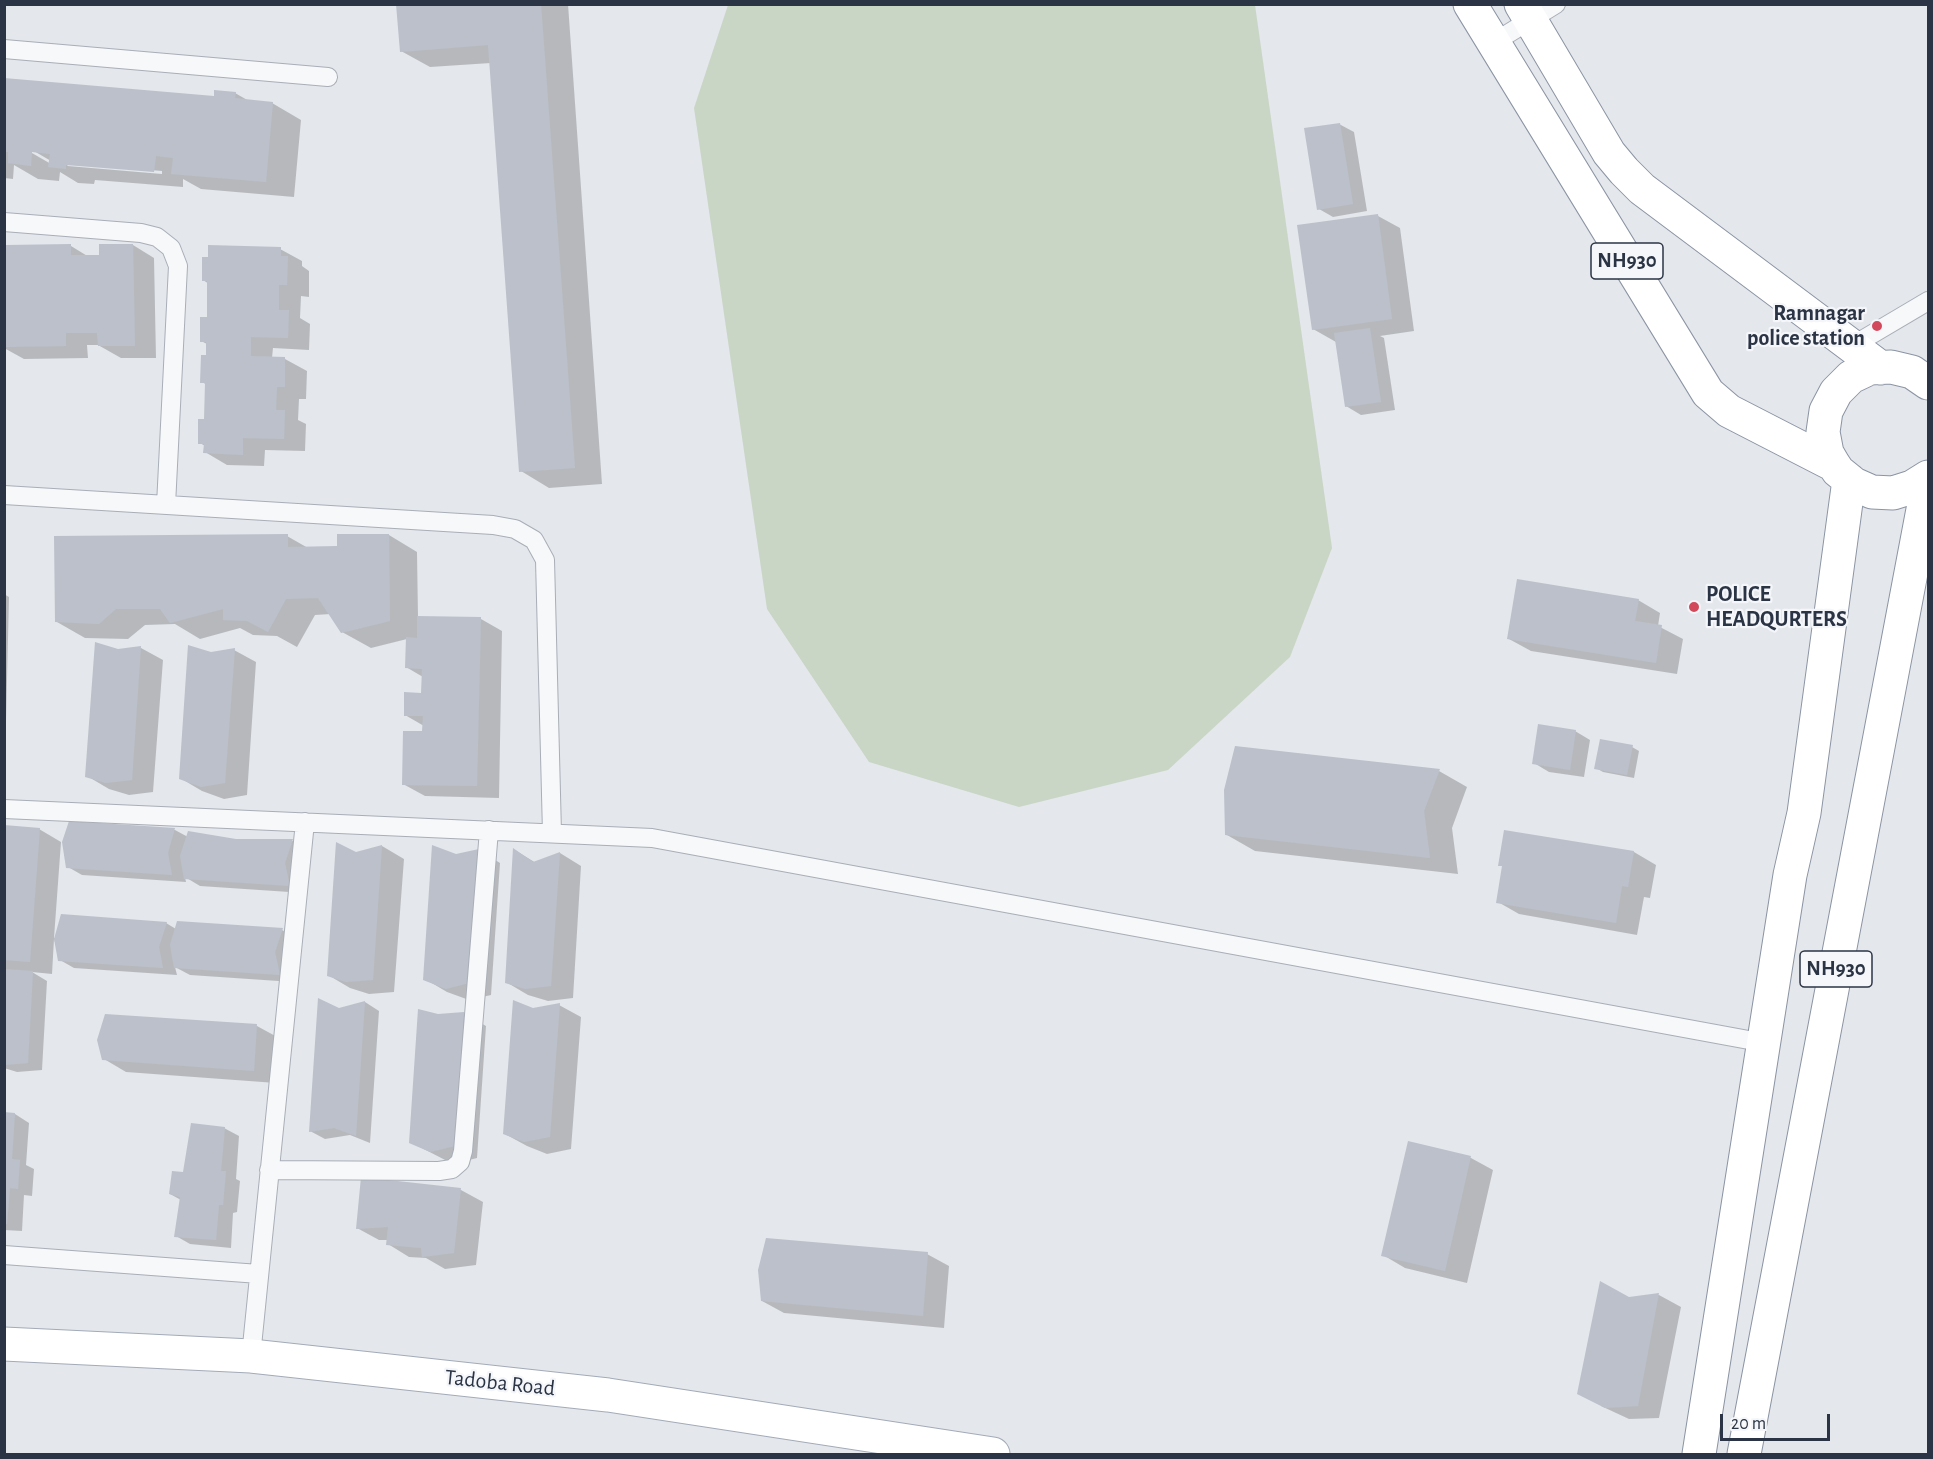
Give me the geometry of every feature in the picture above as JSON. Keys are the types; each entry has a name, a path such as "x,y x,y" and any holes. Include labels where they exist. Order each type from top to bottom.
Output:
{"main road":[{"name":"NH930","path":"1470,4 1708,393 1729,411 1842,472"},
{"name":"NH930","path":"1536,10 1609,153 1624,171 1642,189 1881,368"},
{"name":"NH930","path":"1929,383 1912,372 1891,366 1870,368 1851,377 1836,392 1826,411 1823,432 1827,453 1842,472 1854,484 1872,492 1893,493 1912,487 1929,477"},
{"name":"NH930","path":"1699,1455 1790,875 1804,813 1842,472"},
{"name":"NH930","path":"1744,1455 1929,483"},
{"name":"Tadoba Road","path":"4,1344 251,1356 608,1395 993,1455"}],"lane":[{"path":"1493,43 1536,10"},
{"path":"4,49 328,77"},
{"path":"4,222 141,232 157,237 171,248 178,266 166,505"},
{"path":"1852,346 1929,301"},
{"path":"4,495 493,525 515,529 534,540 545,560 552,833"},
{"path":"4,809 652,838 1765,1043"},
{"path":"251,1356 305,822"},
{"path":"269,1170 440,1171 452,1169 460,1162 464,1151 489,830"},
{"path":"4,1255 259,1274"}],"green space":[{"path":"728,5 1255,5 1332,548 1290,657 1168,770 1019,807 869,762 767,609 694,108"}],"building":[{"path":"396,4 541,4 575,468 519,472 488,45 400,52"},
{"path":"4,78 214,96 214,90 236,92 235,98 273,102 266,182 171,174 173,158 156,156 154,172 66,165 66,169 48,167 50,154 32,152 31,166 8,163 8,152 4,152"},
{"path":"1340,123 1353,204 1317,210 1304,128"},
{"path":"1378,214 1392,319 1312,330 1297,225"},
{"path":"71,244 71,255 99,255 99,244 133,244 135,346 98,346 97,333 66,333 66,346 5,347 6,245"},
{"path":"208,245 281,247 281,256 288,256 287,285 279,285 279,310 289,310 288,338 251,337 251,356 285,357 285,387 277,387 276,410 285,410 284,439 243,438 243,455 203,453 204,444 198,444 198,419 204,419 205,383 200,383 201,355 206,355 206,342 200,342 200,317 207,317 207,281 202,281 202,257 208,257"},
{"path":"1370,328 1381,402 1345,407 1334,333"},
{"path":"288,534 288,547 337,546 337,534 389,534 390,621 341,633 318,598 286,599 268,632 247,621 223,620 223,609 170,623 160,609 116,609 99,624 55,622 54,536"},
{"path":"1517,579 1639,599 1635,621 1662,625 1656,663 1507,639"},
{"path":"417,616 481,617 477,786 402,785 403,731 422,731 423,716 404,716 404,692 421,693 422,669 405,668 406,637 417,638"},
{"path":"95,642 118,649 141,646 132,780 106,783 85,777"},
{"path":"188,645 211,652 235,648 225,783 201,787 179,779"},
{"path":"1538,724 1576,730 1570,770 1532,764"},
{"path":"1600,739 1633,745 1627,775 1594,769"},
{"path":"1235,746 1440,769 1424,811 1430,858 1225,835 1224,790"},
{"path":"69,821 175,828 168,853 172,875 66,868 62,842"},
{"path":"4,825 40,828 30,962 4,960"},
{"path":"1504,830 1634,851 1628,887 1622,886 1616,923 1496,903 1502,866 1498,866"},
{"path":"188,831 236,839 293,839 285,863 290,886 184,879 180,856"},
{"path":"336,842 356,852 382,845 373,980 346,982 327,976"},
{"path":"432,845 456,854 479,849 469,983 446,989 423,980"},
{"path":"513,848 533,862 560,852 551,986 525,989 505,983"},
{"path":"61,914 167,922 159,947 163,968 58,961 54,939"},
{"path":"177,921 283,928 275,952 280,975 174,968 170,945"},
{"path":"4,969 33,971 28,1063 4,1065"},
{"path":"318,998 339,1008 365,1001 356,1136 334,1128 309,1132"},
{"path":"513,1000 533,1008 560,1003 550,1137 524,1142 503,1134"},
{"path":"418,1009 438,1014 464,1012 455,1146 430,1152 409,1143"},
{"path":"105,1014 257,1024 254,1071 102,1060 97,1040"},
{"path":"4,1112 15,1113 12,1159 20,1160 18,1189 10,1188 7,1224 4,1224"},
{"path":"191,1123 225,1127 221,1171 226,1171 223,1205 219,1205 216,1240 174,1237 180,1197 169,1194 172,1171 183,1172"},
{"path":"1408,1141 1471,1156 1445,1271 1381,1256"},
{"path":"361,1177 461,1188 454,1253 422,1257 421,1248 386,1245 388,1227 356,1229"},
{"path":"766,1238 928,1252 923,1316 761,1301 758,1270"},
{"path":"1600,1281 1629,1297 1659,1293 1638,1406 1605,1408 1577,1394"}],"place":[{"name":"Ramnagar police station","path":"1877,326"},
{"name":"POLICE HEADQURTERS","path":"1694,607"}]}
